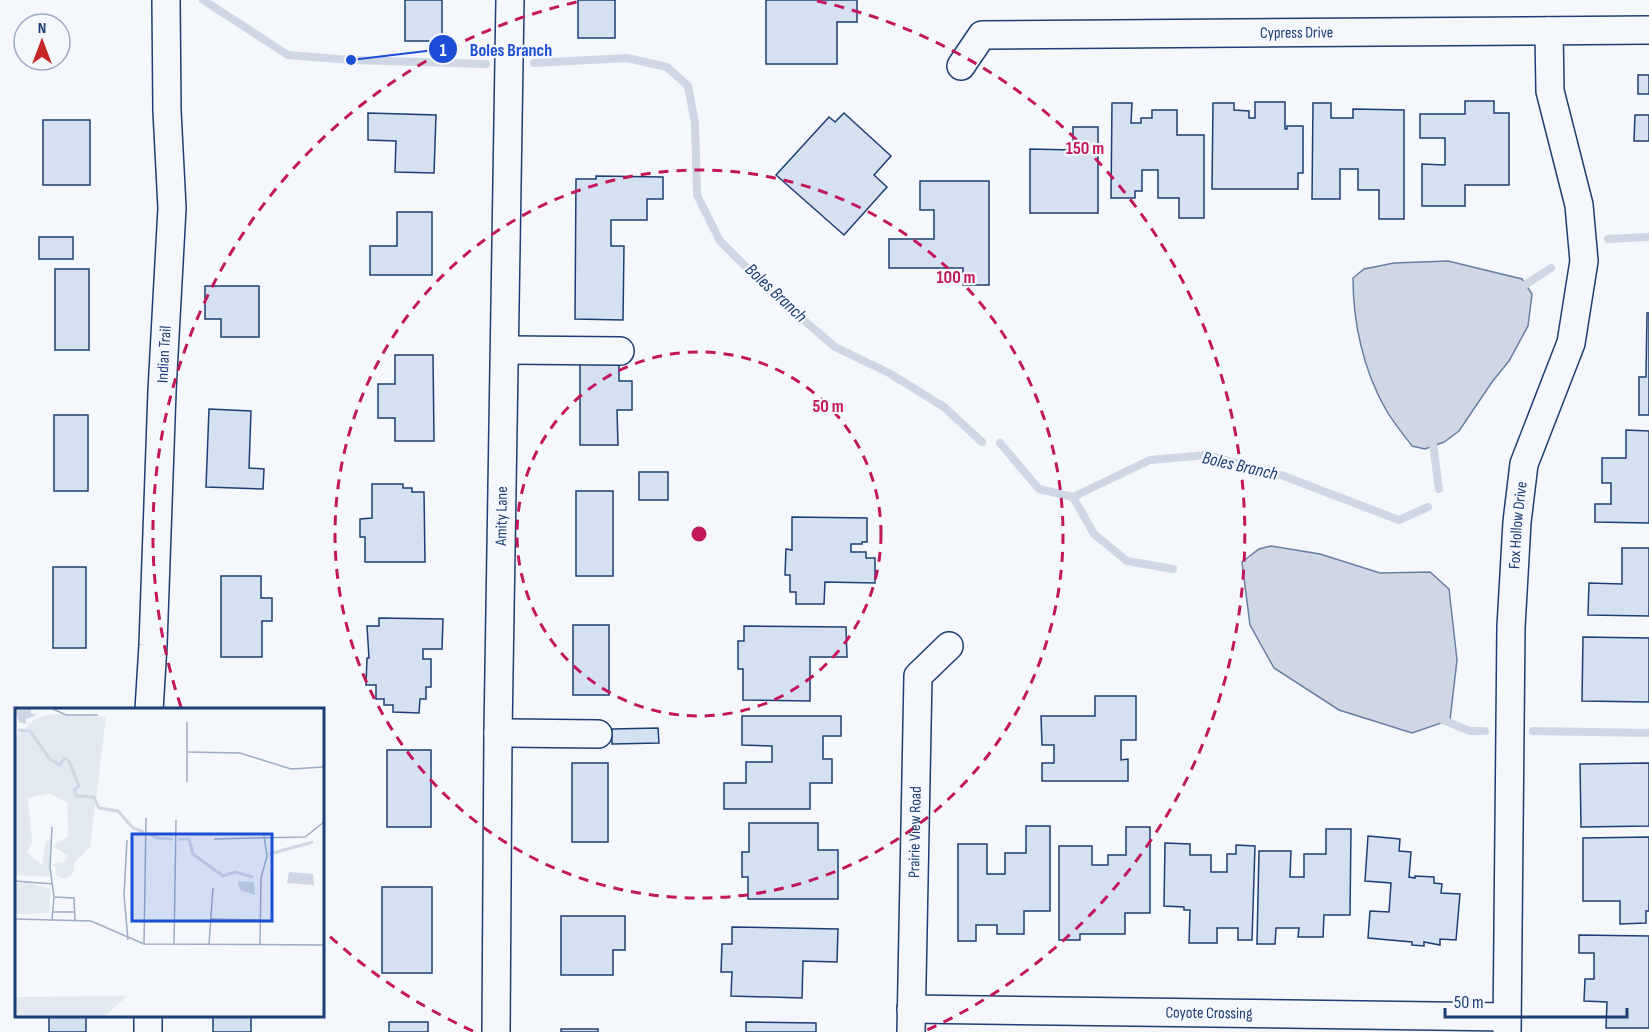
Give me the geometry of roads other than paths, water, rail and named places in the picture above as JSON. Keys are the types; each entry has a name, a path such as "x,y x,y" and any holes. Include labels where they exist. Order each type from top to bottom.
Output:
{"street":[{"name":"Indian Trail","path":"149,708 172,208 167,111 166,0"},
{"name":"Amity Lane","path":"496,1032 498,733 510,0"},
{"name":"Cypress Drive","path":"961,66 982,35 1649,30"},
{"name":"Fox Hollow Drive","path":"1507,1024 1511,627 1516,522 1524,464 1571,343 1584,261 1578,205 1550,91 1549,31"},
{"path":"505,350 620,351"},
{"name":"Prairie View Road","path":"911,1021 918,676 949,646"},
{"path":"498,733 598,734"},
{"name":"Coyote Crossing","path":"911,1021 1507,1024"}],"waterway":[{"name":"Boles Branch","path":"203,0 288,55 351,60 486,64"},
{"name":"Boles Branch","path":"534,63 627,58 667,67 688,86 695,123 697,195 720,241 771,292 835,347 889,373 944,407 982,442"},
{"name":"Boles Branch","path":"1608,239 1649,237"},
{"name":"Boles Branch","path":"1517,290 1551,268"},
{"name":"Boles Branch","path":"1432,436 1439,489"},
{"name":"Boles Branch","path":"1000,443 1039,489 1073,497 1150,460 1207,455 1281,475 1399,520 1428,507"},
{"path":"1073,497 1094,534 1127,561 1173,569"},
{"path":"1438,718 1470,731 1485,731"},
{"path":"1533,731 1649,733"}],"place":[{"name":"Boles Branch","path":"351,60"}]}
